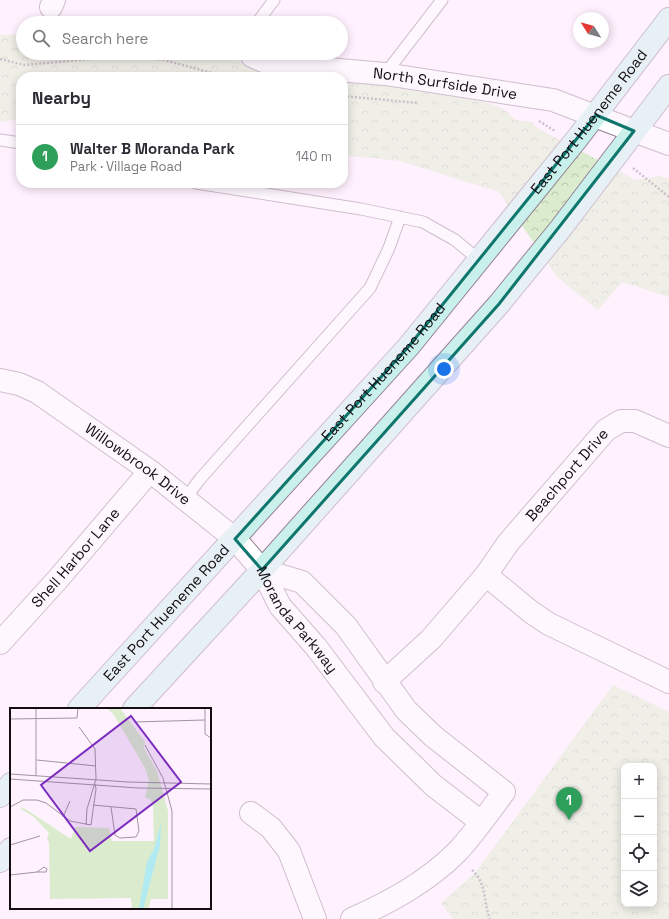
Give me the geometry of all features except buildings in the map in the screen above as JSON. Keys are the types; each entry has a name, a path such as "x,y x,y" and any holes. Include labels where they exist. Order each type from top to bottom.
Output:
{"main road":[{"name":"East Port Hueneme Road","path":"80,708 409,346 596,115 669,20"},
{"path":"135,708 262,570 499,304 561,228 669,86"},
{"path":"0,796 10,785"},
{"path":"0,861 10,850"}],"street":[{"name":"North Surfside Drive","path":"262,60 270,64 385,74 553,100 596,115 669,144"},
{"name":"Willowbrook Drive","path":"0,380 19,384 37,392 150,471 235,539 262,570"},
{"name":"Beachport Drive","path":"384,682 431,639 486,575 508,543 606,430 621,421 636,422 669,436"},
{"name":"Shell Harbor Lane","path":"0,643 58,580 150,471"},
{"name":"Moranda Parkway","path":"262,570 302,582 346,626 384,682 406,710 433,736 504,792 481,822 433,785 384,737 316,647 280,606 262,570"},
{"path":"486,575 531,612 549,624 669,682"},
{"path":"251,813 270,828 289,851 315,919"},
{"path":"352,919 393,899 431,875 457,852 481,822"}],"lane":[{"path":"262,16 274,0"},
{"path":"385,74 442,0"},
{"path":"0,140 16,143"},
{"path":"226,188 423,222 455,240 479,260"},
{"path":"185,499 200,479 370,288 389,248 400,217"}],"path":[{"path":"0,59 24,65 80,60"},
{"path":"164,60 208,72"},
{"path":"638,170 653,185 669,197"},
{"path":"472,870 480,877 482,882 490,919"}],"highlighted area":[{"path":"596,115 634,131 499,304 262,570 235,539 409,346"}],"green space":[{"path":"16,34 16,60 238,60 239,62 264,72 16,72 16,120 0,122 0,35"},
{"path":"348,80 481,101 502,108 516,120 532,122 537,128 636,180 660,176 669,179 669,297 622,282 598,310 557,277 499,192 400,161 348,156"},
{"path":"613,685 669,712 669,919 453,919 441,903 475,873"}],"place":[{"name":"Walter B Moranda Park","path":"569,820"}]}
